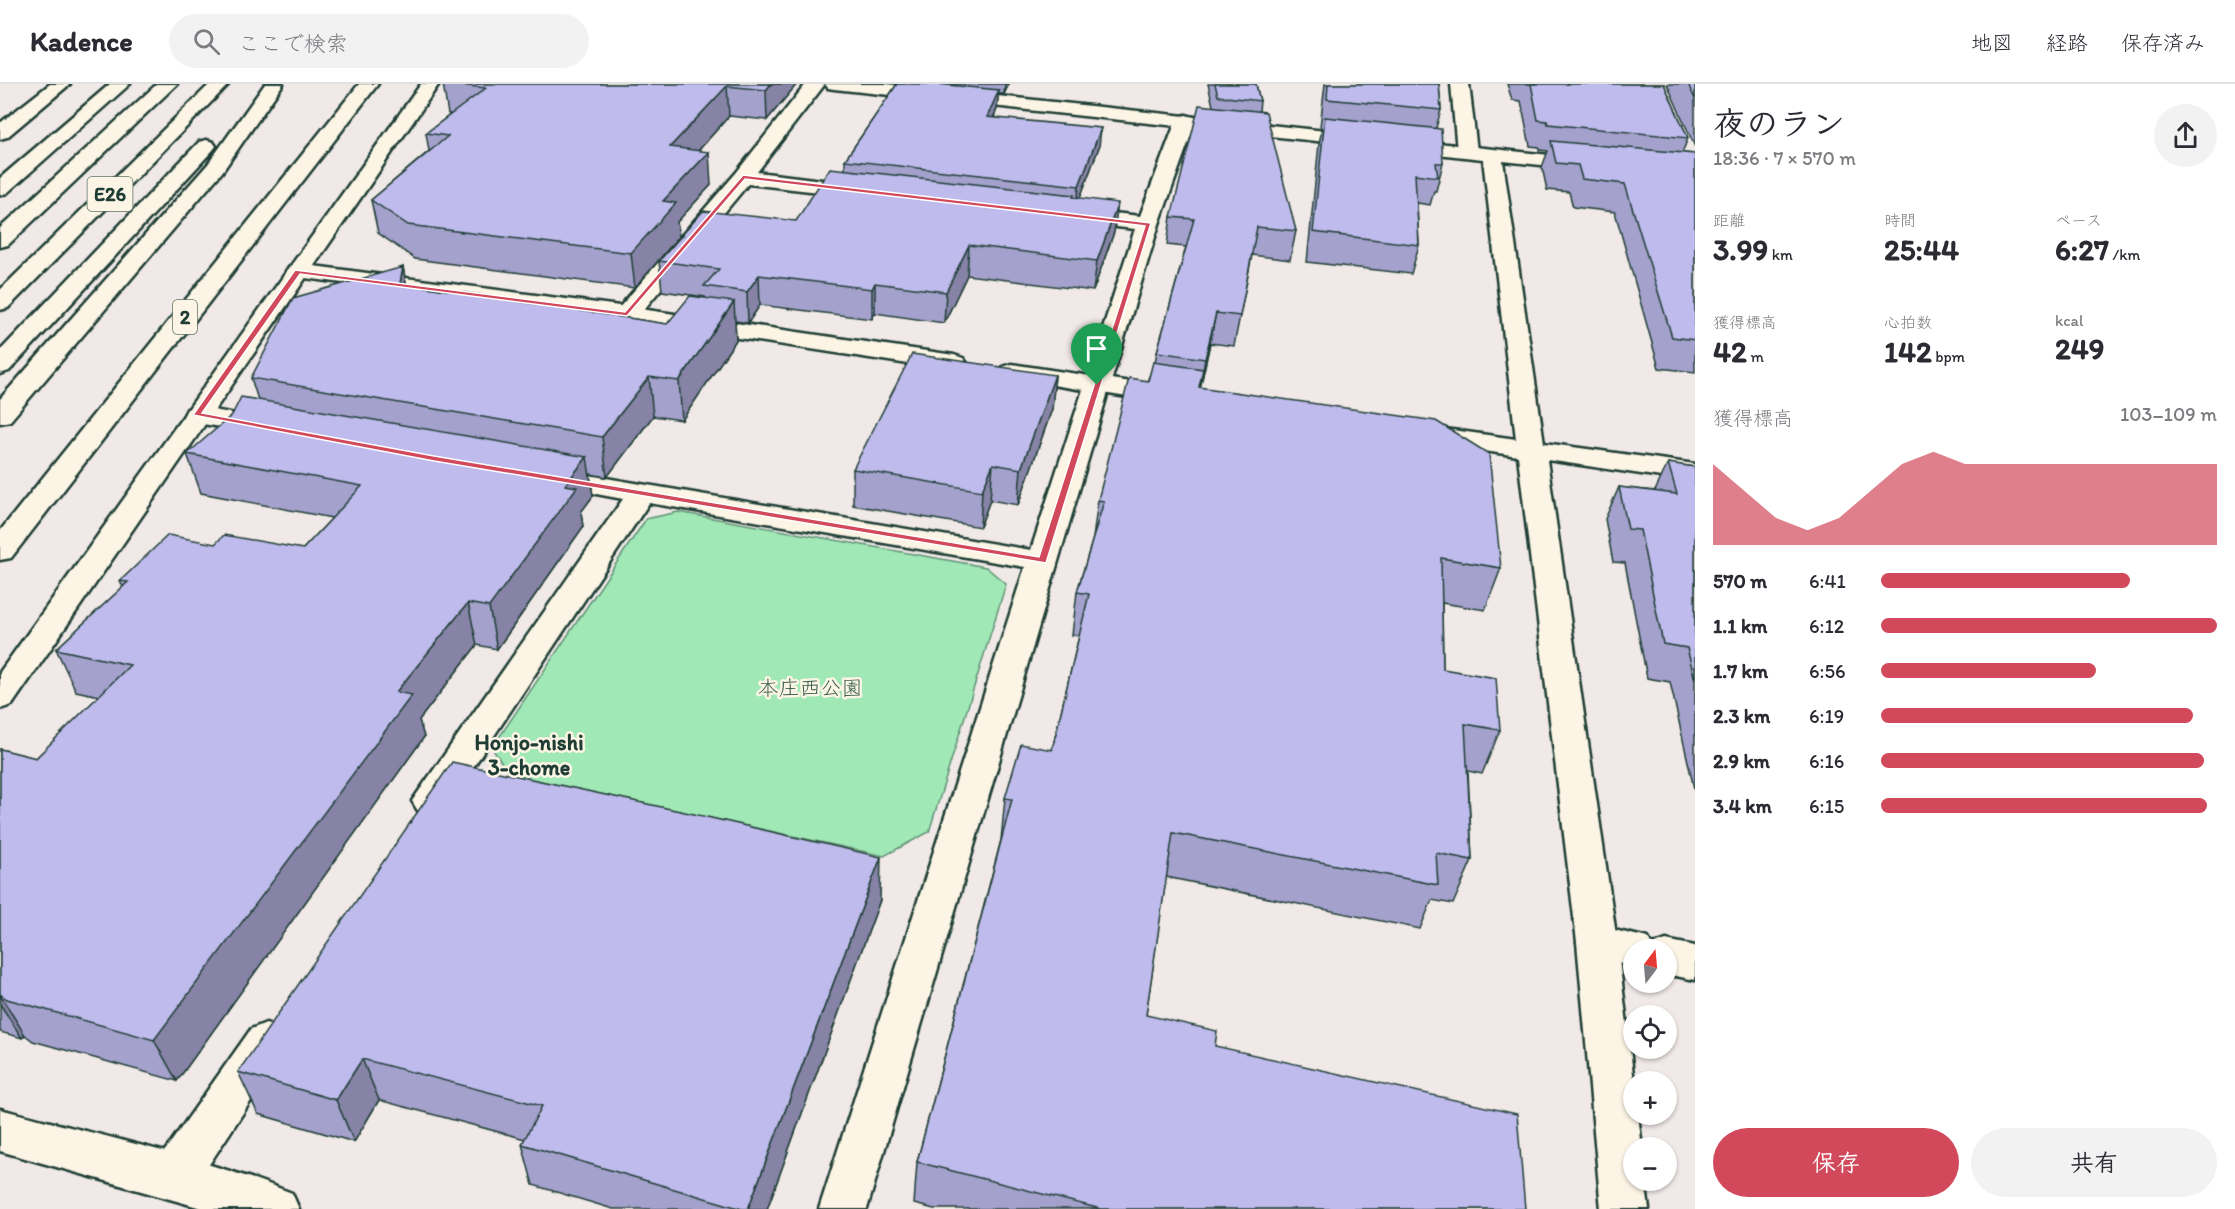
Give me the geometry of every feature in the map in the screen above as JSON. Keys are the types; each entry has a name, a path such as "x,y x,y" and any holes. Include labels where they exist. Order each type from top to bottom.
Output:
{"main road":[{"path":"0,133 61,84"},
{"path":"0,189 121,84"},
{"name":"E26","path":"0,240 168,84"},
{"name":"E26","path":"0,303 220,84"},
{"path":"0,366 253,95 256,88 253,84"},
{"path":"0,415 215,168 274,84"},
{"path":"0,697 430,84"},
{"path":"627,314 743,177 816,84"},
{"path":"834,84 1611,166"},
{"path":"1460,84 1479,152 1615,946 1625,1209"},
{"path":"361,125 376,91"},
{"name":"2","path":"0,551 262,220 376,91"},
{"path":"843,1209 1097,385 1148,225 1186,121"},
{"path":"743,177 882,193"},
{"path":"262,220 319,179"},
{"path":"1044,212 1148,225"},
{"path":"298,271 627,314 1189,399"},
{"path":"197,415 299,434"},
{"path":"1397,430 1695,472"},
{"path":"526,474 1042,561"},
{"path":"413,826 641,493"},
{"path":"1677,959 1695,963"},
{"path":"174,1177 284,1015"},
{"path":"0,1130 174,1177 275,1209"}],"green space":[{"name":"本庄西公園","path":"678,512 986,567 1006,584 929,832 884,856 509,774 492,748 646,519"}],"building":[{"path":"451,84 771,84 766,90 727,86 670,147 709,152 663,201 676,203 631,253 408,225 371,200 448,136 426,133 486,88"},
{"path":"897,84 937,84 999,90 987,117 1101,128 1079,186 845,160"},
{"path":"1215,84 1256,84 1260,101 1218,96"},
{"path":"1328,84 1439,84 1441,110 1327,99"},
{"path":"1531,84 1664,84 1688,138 1548,124 1547,121 1538,120"},
{"path":"1688,84 1695,84 1695,99"},
{"path":"1199,105 1266,112 1296,231 1257,227 1240,316 1216,313 1205,359 1157,352 1194,219 1171,217"},
{"path":"1325,117 1441,129 1443,163 1436,163 1438,177 1415,174 1419,245 1313,232"},
{"path":"1551,141 1695,154 1695,340 1672,337 1625,184 1582,179 1578,165 1556,163"},
{"path":"830,168 1074,195 1073,197 1118,203 1097,261 969,245 946,292 875,283 872,289 759,275 747,292 704,286 719,269 659,261 703,211 796,221"},
{"path":"403,267 400,283 667,324 690,296 734,302 679,381 649,377 602,437 251,378 293,298"},
{"path":"912,354 1055,375 1021,469 993,464 982,491 853,469"},
{"path":"1153,362 1203,369 1199,387 1436,421 1489,454 1501,568 1441,558 1443,669 1496,678 1500,730 1465,724 1472,860 1436,853 1438,885 1173,833 1146,1015 1217,1031 1215,1046 1517,1114 1525,1209 1101,1209 917,1162 1012,799 1005,798 1021,744 1052,750 1089,594 1077,592 1104,501 1098,500 1129,378 1148,381"},
{"path":"241,397 587,457 565,485 577,487 489,607 468,603 396,692 412,695 154,1040 7,999 0,994 0,749 36,758 130,665 56,649 128,582 120,581 168,535 215,544 224,535 303,549 362,486 187,454 232,415"},
{"path":"1668,463 1695,467 1695,680 1687,648 1663,644 1640,530 1628,529 1619,487 1677,494"},
{"path":"452,762 881,857 748,1209 522,1144 542,1106 362,1059 336,1100 238,1072"}],"district":[{"name":"Honjo-nishi 3-chome","path":"529,754"}],"route":[{"path":"743,177 1148,225 1097,385 1042,561 434,459 197,415 298,271 627,314 743,177"}]}
